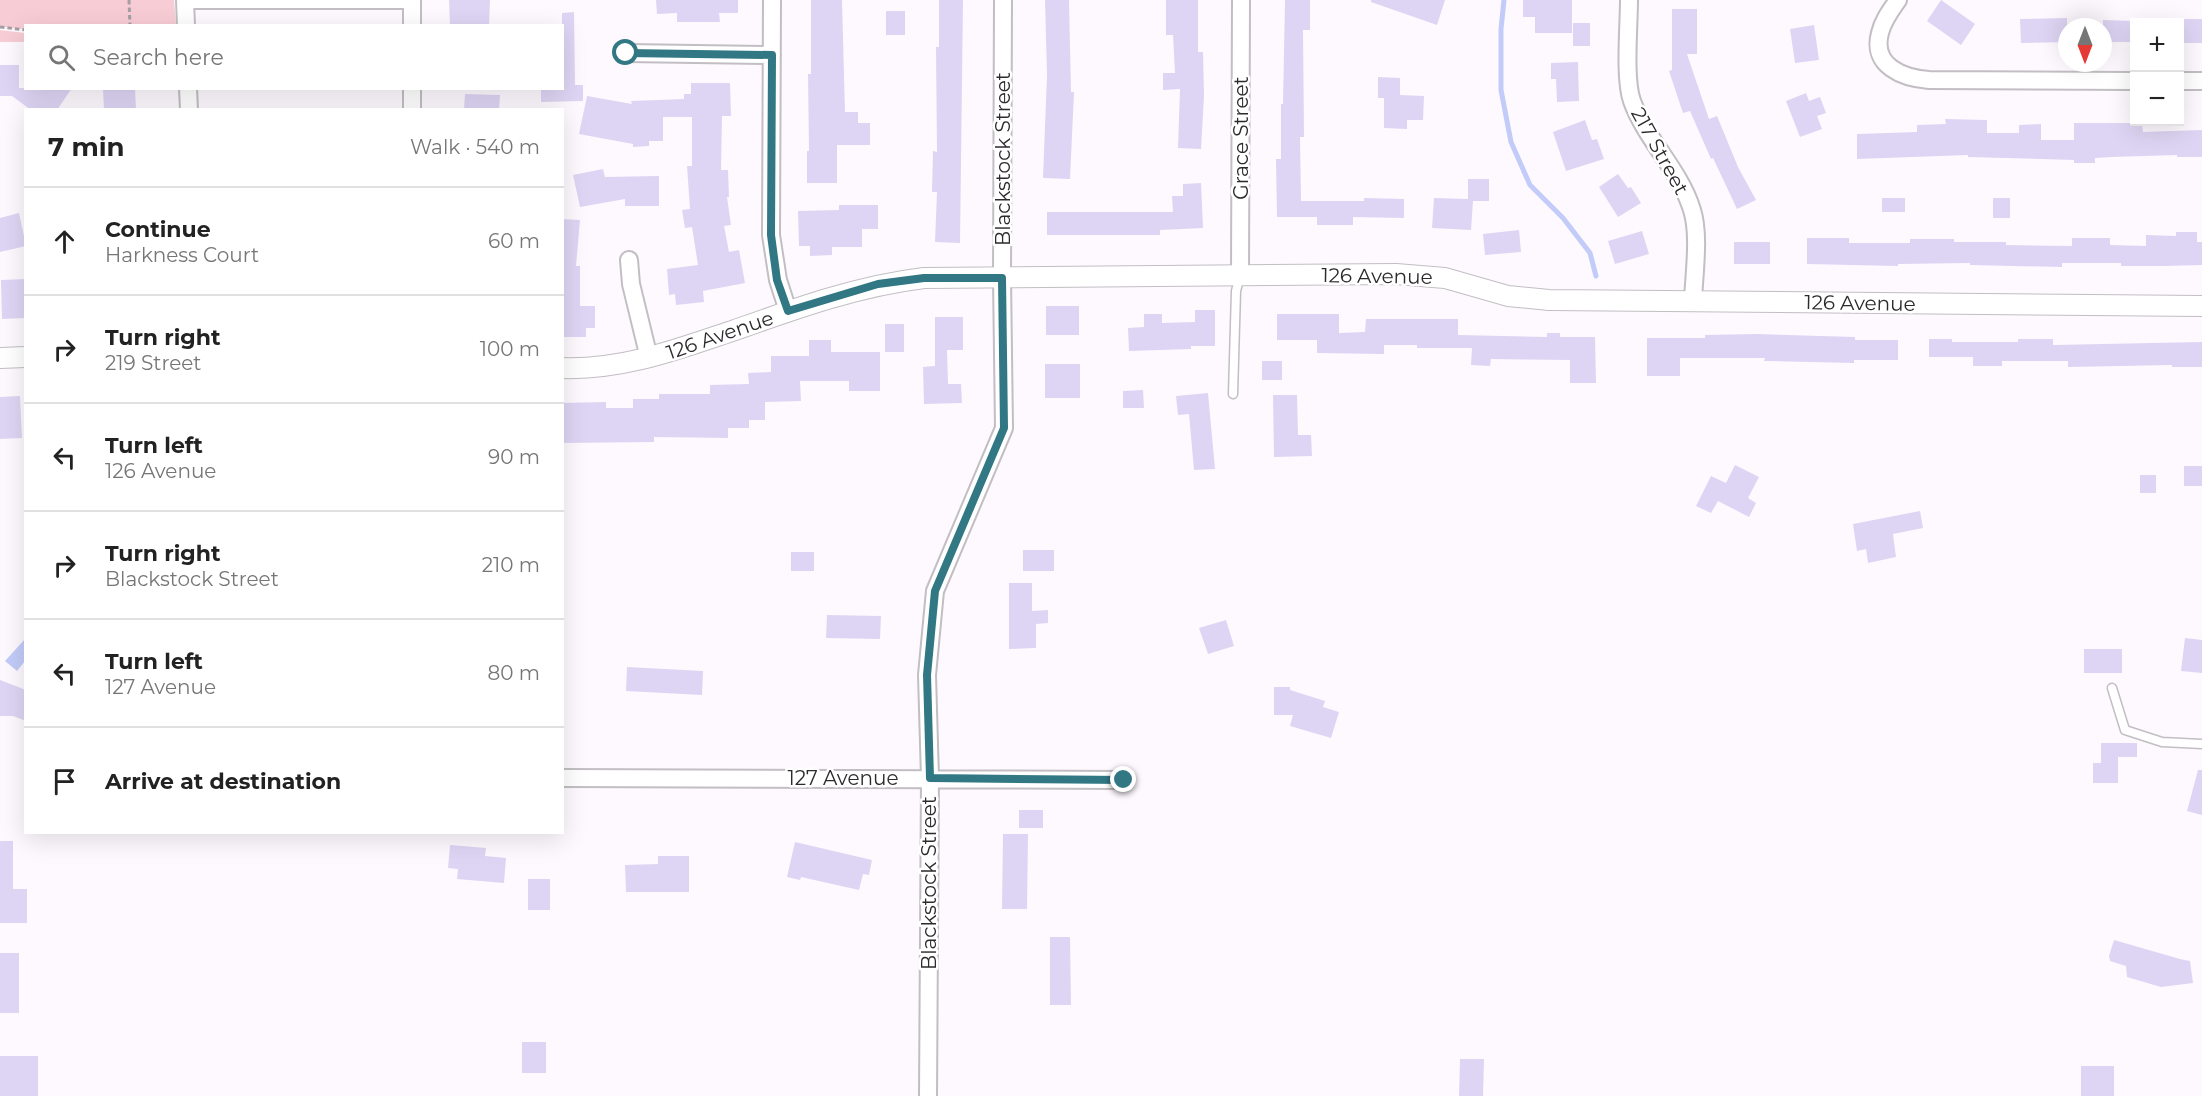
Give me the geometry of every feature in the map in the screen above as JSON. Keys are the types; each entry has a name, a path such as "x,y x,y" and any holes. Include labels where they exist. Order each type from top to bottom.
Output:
{"street":[{"path":"186,24 184,0 412,0 412,24"},
{"path":"772,0 771,235 777,280 788,311"},
{"name":"Blackstock Street","path":"928,1096 930,778 927,675 935,591 1004,428 1003,0"},
{"name":"Grace Street","path":"1240,276 1241,0"},
{"name":"217 Street","path":"1629,0 1629,72 1632,99 1646,129 1686,195 1695,220 1693,301"},
{"path":"1898,0 1884,21 1878,39 1881,53 1889,67 1902,76 1915,79 2130,81"},
{"path":"626,53 772,55"},
{"path":"2184,81 2202,81"},
{"path":"188,90 189,108"},
{"path":"412,90 412,108"},
{"path":"629,260 631,284 649,358"},
{"name":"126 Avenue","path":"564,368 602,367 649,358 788,311 878,284 924,278 1426,275 1524,298 2202,306"},
{"path":"0,358 24,357"},
{"name":"127 Avenue","path":"564,778 1124,780"}],"lane":[{"path":"1233,394 1236,291 1240,276"},
{"path":"2112,688 2125,730 2162,742 2202,744"}],"path":[{"path":"129,0 130,24"},
{"path":"0,27 24,30"}],"shaded area":[{"path":"0,0 174,0 176,24 24,24 24,29 0,26"},
{"path":"0,30 24,33 24,42 0,42"}],"water":[{"path":"24,640 24,662 17,671 5,661"}],"building":[{"path":"449,0 490,0 489,24 450,24"},
{"path":"656,0 738,0 738,13 719,13 720,22 677,22 677,13 657,14"},
{"path":"811,0 842,0 845,112 858,112 858,123 870,123 870,145 837,145 837,183 807,183"},
{"path":"939,0 963,0 960,243 935,242 937,192 932,192 933,151 937,152 936,47 939,47"},
{"path":"1045,0 1069,0 1071,92 1074,92 1070,179 1043,178 1047,75"},
{"path":"1166,0 1198,0 1198,52 1203,52 1204,96 1201,149 1178,148 1180,89 1163,90 1163,73 1175,73 1173,35 1166,35"},
{"path":"1285,0 1310,0 1310,30 1303,30 1304,137 1300,137 1301,201 1404,199 1404,218 1353,217 1353,225 1317,225 1317,217 1277,217 1276,159 1281,159"},
{"path":"1371,0 1445,0 1437,25 1371,2"},
{"path":"1523,0 1572,0 1572,33 1535,33 1535,17 1523,17"},
{"path":"1941,0 1975,24 1961,45 1927,21"},
{"path":"1672,9 1697,9 1697,54 1687,54 1709,119 1717,116 1738,167 1756,200 1737,209 1713,158 1711,159 1690,111 1683,113 1669,71 1672,70"},
{"path":"886,11 905,11 905,35 886,35"},
{"path":"574,12 575,85 583,85 583,101 541,102 541,90 564,90 562,13"},
{"path":"2058,18 2058,42 2021,43 2020,19"},
{"path":"2184,19 2202,19 2202,43 2184,43"},
{"path":"2112,20 2130,21 2130,42 2112,42"},
{"path":"1573,23 1590,23 1590,46 1573,46"},
{"path":"1814,25 1819,60 1795,63 1790,29"},
{"path":"1578,62 1579,101 1557,102 1556,79 1551,79 1551,63"},
{"path":"0,65 19,65 19,88 24,88 24,90 71,90 58,108 28,108 12,96 0,96"},
{"path":"1378,77 1400,78 1400,95 1424,96 1423,120 1407,120 1407,129 1384,128 1384,98 1378,98"},
{"path":"691,83 730,83 731,116 722,116 721,170 728,170 729,197 727,197 731,225 724,226 729,252 739,250 745,283 703,291 704,302 676,305 675,294 669,295 667,269 698,265 692,227 685,228 682,210 690,209 687,166 692,166 692,117 663,117 663,141 649,141 649,146 633,147 633,144 579,134 587,96 632,104 631,101 684,99 684,94 691,94"},
{"path":"103,90 135,90 136,108 104,108"},
{"path":"1806,93 1809,101 1820,97 1826,113 1817,116 1822,129 1800,137 1786,101"},
{"path":"465,94 500,95 499,108 464,108"},
{"path":"1945,119 1987,120 1987,133 2019,133 2019,125 2041,124 2041,140 2074,140 2074,123 2130,123 2130,126 2142,126 2143,132 2202,130 2202,157 2177,157 2177,155 2112,157 2095,158 2095,163 2074,163 2074,160 1968,157 1968,155 1857,159 1857,134 1917,132 1917,125 1946,124"},
{"path":"1585,120 1592,140 1597,139 1604,159 1566,171 1553,132"},
{"path":"603,169 605,177 659,176 659,206 625,206 625,199 580,207 573,175"},
{"path":"1618,174 1628,188 1631,187 1641,203 1618,217 1599,187"},
{"path":"1468,179 1489,179 1489,201 1473,201 1471,230 1432,228 1434,198 1468,199"},
{"path":"1201,183 1203,228 1160,230 1160,235 1047,235 1047,212 1173,212 1172,196 1183,196 1183,184"},
{"path":"1882,198 1905,198 1905,212 1882,212"},
{"path":"1993,198 2010,198 2010,218 1993,218"},
{"path":"839,205 878,205 878,229 862,229 862,247 832,247 832,255 810,256 810,246 799,246 798,211 839,210"},
{"path":"19,213 24,246 0,252 0,218"},
{"path":"564,219 580,220 576,266 580,266 580,306 595,306 595,328 586,328 586,337 564,337"},
{"path":"1519,230 1521,252 1485,255 1483,234"},
{"path":"1642,231 1649,254 1615,264 1608,241"},
{"path":"2176,232 2197,232 2197,242 2202,242 2202,265 2121,266 2121,263 2062,263 2062,267 1970,265 1970,263 1898,264 1898,266 1807,264 1807,238 1849,238 1849,243 1910,243 1910,239 1954,239 1954,242 2072,246 2072,238 2110,238 2110,245 2146,246 2146,235 2176,236"},
{"path":"1734,242 1770,242 1770,264 1734,264"},
{"path":"24,279 24,318 2,319 1,280"},
{"path":"1046,306 1079,306 1079,335 1046,335"},
{"path":"1195,310 1215,310 1215,346 1129,351 1128,328 1144,327 1144,314 1162,314 1162,323 1195,322"},
{"path":"1277,314 1339,314 1339,333 1365,332 1366,319 1458,319 1458,335 1547,337 1547,333 1560,333 1560,337 1595,337 1596,383 1570,383 1570,360 1491,359 1490,366 1471,365 1472,348 1417,348 1417,345 1384,345 1384,354 1317,353 1317,340 1277,340"},
{"path":"935,317 963,317 963,350 947,350 948,384 961,384 962,403 924,404 923,367 935,366"},
{"path":"885,324 904,324 904,352 885,352"},
{"path":"1705,335 1855,337 1855,340 1898,340 1898,360 1854,360 1854,363 1764,361 1765,358 1680,358 1680,376 1647,376 1647,338 1705,338"},
{"path":"1929,339 1952,339 1952,342 2018,342 2018,339 2053,339 2053,345 2202,342 2202,367 2172,367 2172,365 2068,367 2068,361 2002,361 2002,366 1973,366 1973,357 1929,357"},
{"path":"809,340 831,340 831,352 880,352 880,391 849,391 849,381 800,381 801,401 765,402 765,420 749,420 749,428 728,428 728,438 654,437 654,442 564,443 564,403 606,402 606,408 633,408 633,399 659,399 659,394 710,394 710,385 749,384 748,373 771,372 771,356 809,356"},
{"path":"1262,361 1282,361 1282,380 1262,380"},
{"path":"1045,364 1080,364 1080,398 1045,398"},
{"path":"1143,390 1144,408 1123,408 1123,391"},
{"path":"1208,393 1215,469 1194,470 1189,414 1178,415 1176,396"},
{"path":"1273,395 1297,395 1298,435 1311,435 1312,456 1274,457"},
{"path":"20,396 22,438 0,439 0,397"},
{"path":"1735,465 1759,477 1748,498 1756,503 1749,517 1718,501 1711,513 1696,506 1711,476 1726,483"},
{"path":"2184,466 2202,466 2202,486 2184,486"},
{"path":"2140,475 2156,475 2156,493 2140,493"},
{"path":"1920,511 1923,528 1893,534 1896,557 1868,563 1866,549 1857,551 1853,524"},
{"path":"1023,550 1054,550 1054,571 1023,571"},
{"path":"791,552 814,552 814,571 791,571"},
{"path":"1009,583 1032,583 1032,611 1048,610 1048,623 1036,624 1036,648 1009,649"},
{"path":"827,615 881,616 880,639 826,638"},
{"path":"1226,620 1234,646 1208,654 1199,628"},
{"path":"2185,638 2202,640 2202,673 2181,671"},
{"path":"2084,649 2122,649 2122,673 2084,673"},
{"path":"627,667 703,671 702,695 626,691"},
{"path":"0,680 24,689 24,720 13,716 0,716"},
{"path":"1274,687 1290,687 1290,690 1325,701 1323,707 1339,712 1331,738 1290,726 1293,715 1274,715"},
{"path":"2101,743 2137,743 2137,757 2118,757 2118,783 2093,783 2093,763 2101,763"},
{"path":"2198,770 2202,770 2202,815 2187,811"},
{"path":"1019,810 1043,810 1043,828 1019,828"},
{"path":"1003,834 1028,834 1027,909 1002,909"},
{"path":"0,841 13,841 13,889 27,889 27,923 0,923"},
{"path":"795,842 872,860 869,875 863,874 859,890 801,877 800,880 787,877"},
{"path":"450,845 486,848 485,856 506,858 504,883 457,879 458,869 448,868"},
{"path":"658,856 689,856 689,892 626,892 625,865 658,864"},
{"path":"528,879 550,879 550,910 528,910"},
{"path":"1050,937 1070,937 1071,1005 1050,1005"},
{"path":"2114,940 2190,961 2193,983 2161,987 2127,977 2126,966 2110,961 2109,956"},
{"path":"0,953 19,953 19,1013 0,1013"},
{"path":"522,1042 546,1042 546,1073 522,1073"},
{"path":"0,1056 38,1056 38,1096 0,1096"},
{"path":"1460,1059 1484,1059 1483,1096 1459,1096"},
{"path":"2081,1066 2114,1066 2114,1096 2081,1096"}],"waterway":[{"path":"1504,0 1501,29 1501,90 1511,142 1530,185 1563,218 1590,253 1596,276"}],"route":[{"path":"626,53 772,55 771,235 777,280 788,311 878,284 924,278 1002,278 1004,428 935,591 927,675 930,778 1124,780"}]}
